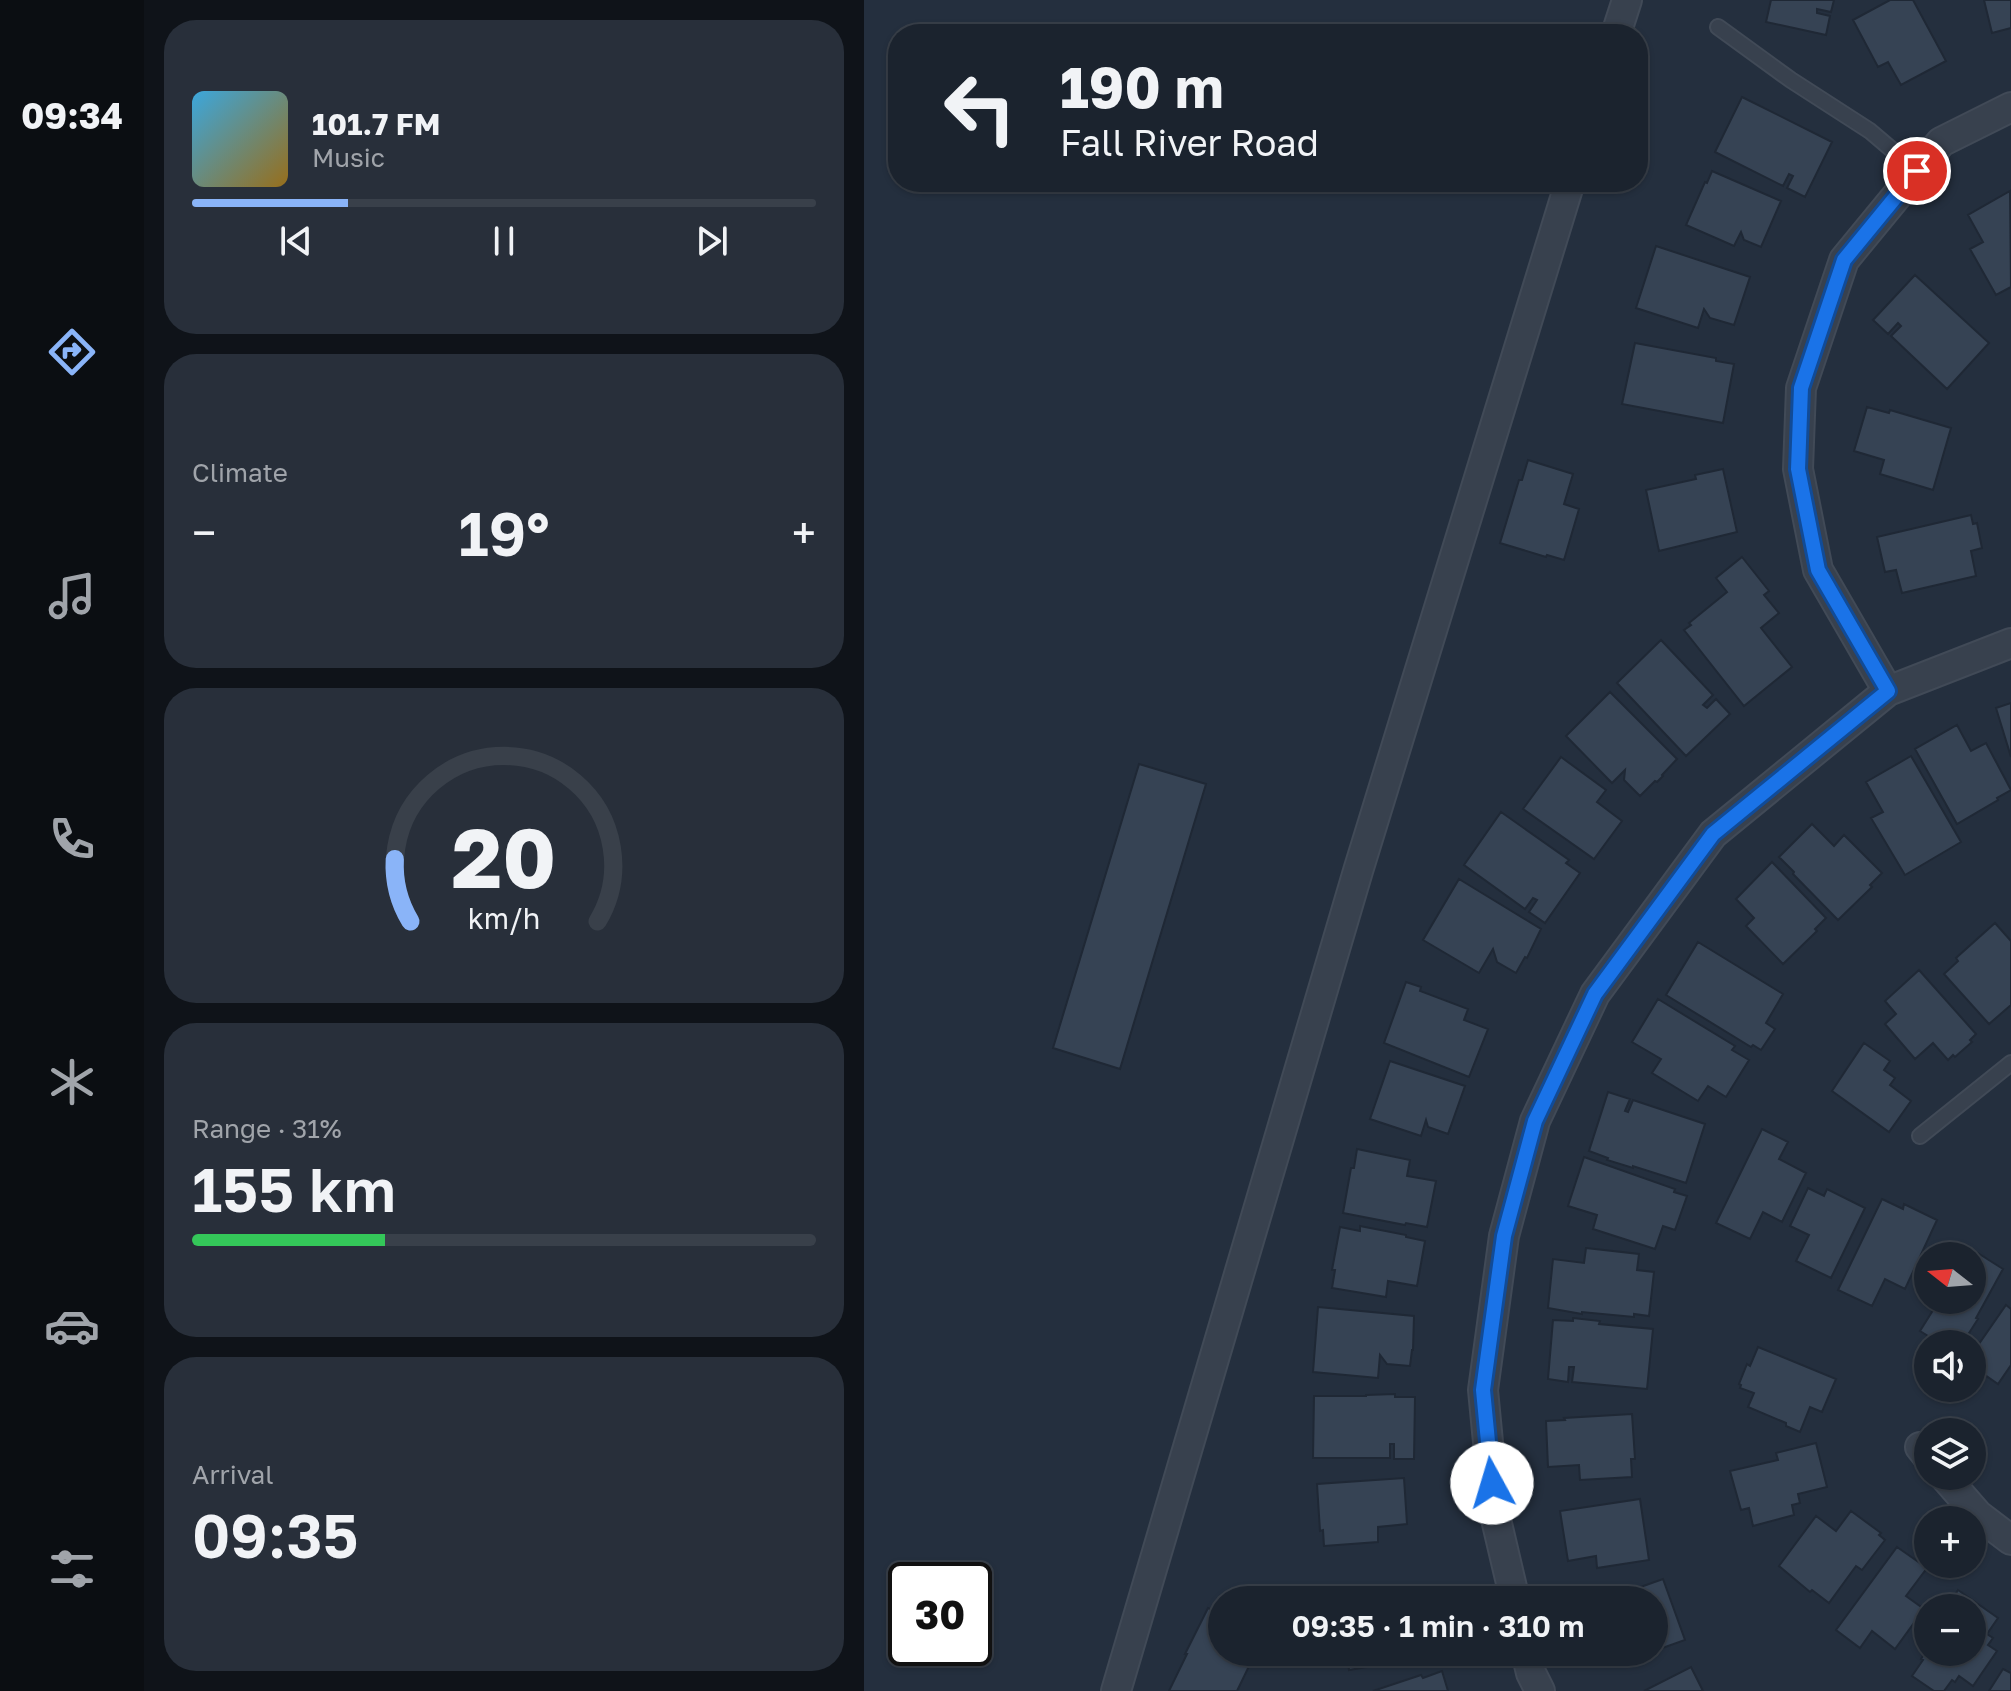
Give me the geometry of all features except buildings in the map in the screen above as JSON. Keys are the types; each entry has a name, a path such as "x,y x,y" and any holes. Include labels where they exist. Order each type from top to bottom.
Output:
{"street":[{"path":"1619,24 1627,0"},
{"path":"1888,691 1818,570 1798,469 1801,388 1844,260 1941,142 2011,107"},
{"path":"1116,1691 1358,871 1567,192"},
{"path":"1512,1586 1495,1515 1483,1390 1504,1236 1535,1121 1595,994 1713,834 1888,691 2011,643"},
{"path":"1956,1490 1978,1515 2011,1540"},
{"path":"1529,1666 1540,1691"}],"lane":[{"path":"1718,27 1791,80 1870,131 1917,171"},
{"path":"1920,1136 2011,1063"}],"route":[{"path":"1492,1483 1483,1390 1504,1236 1535,1121 1595,994 1713,834 1888,691 1818,570 1798,469 1801,388 1844,260 1917,171"}]}
